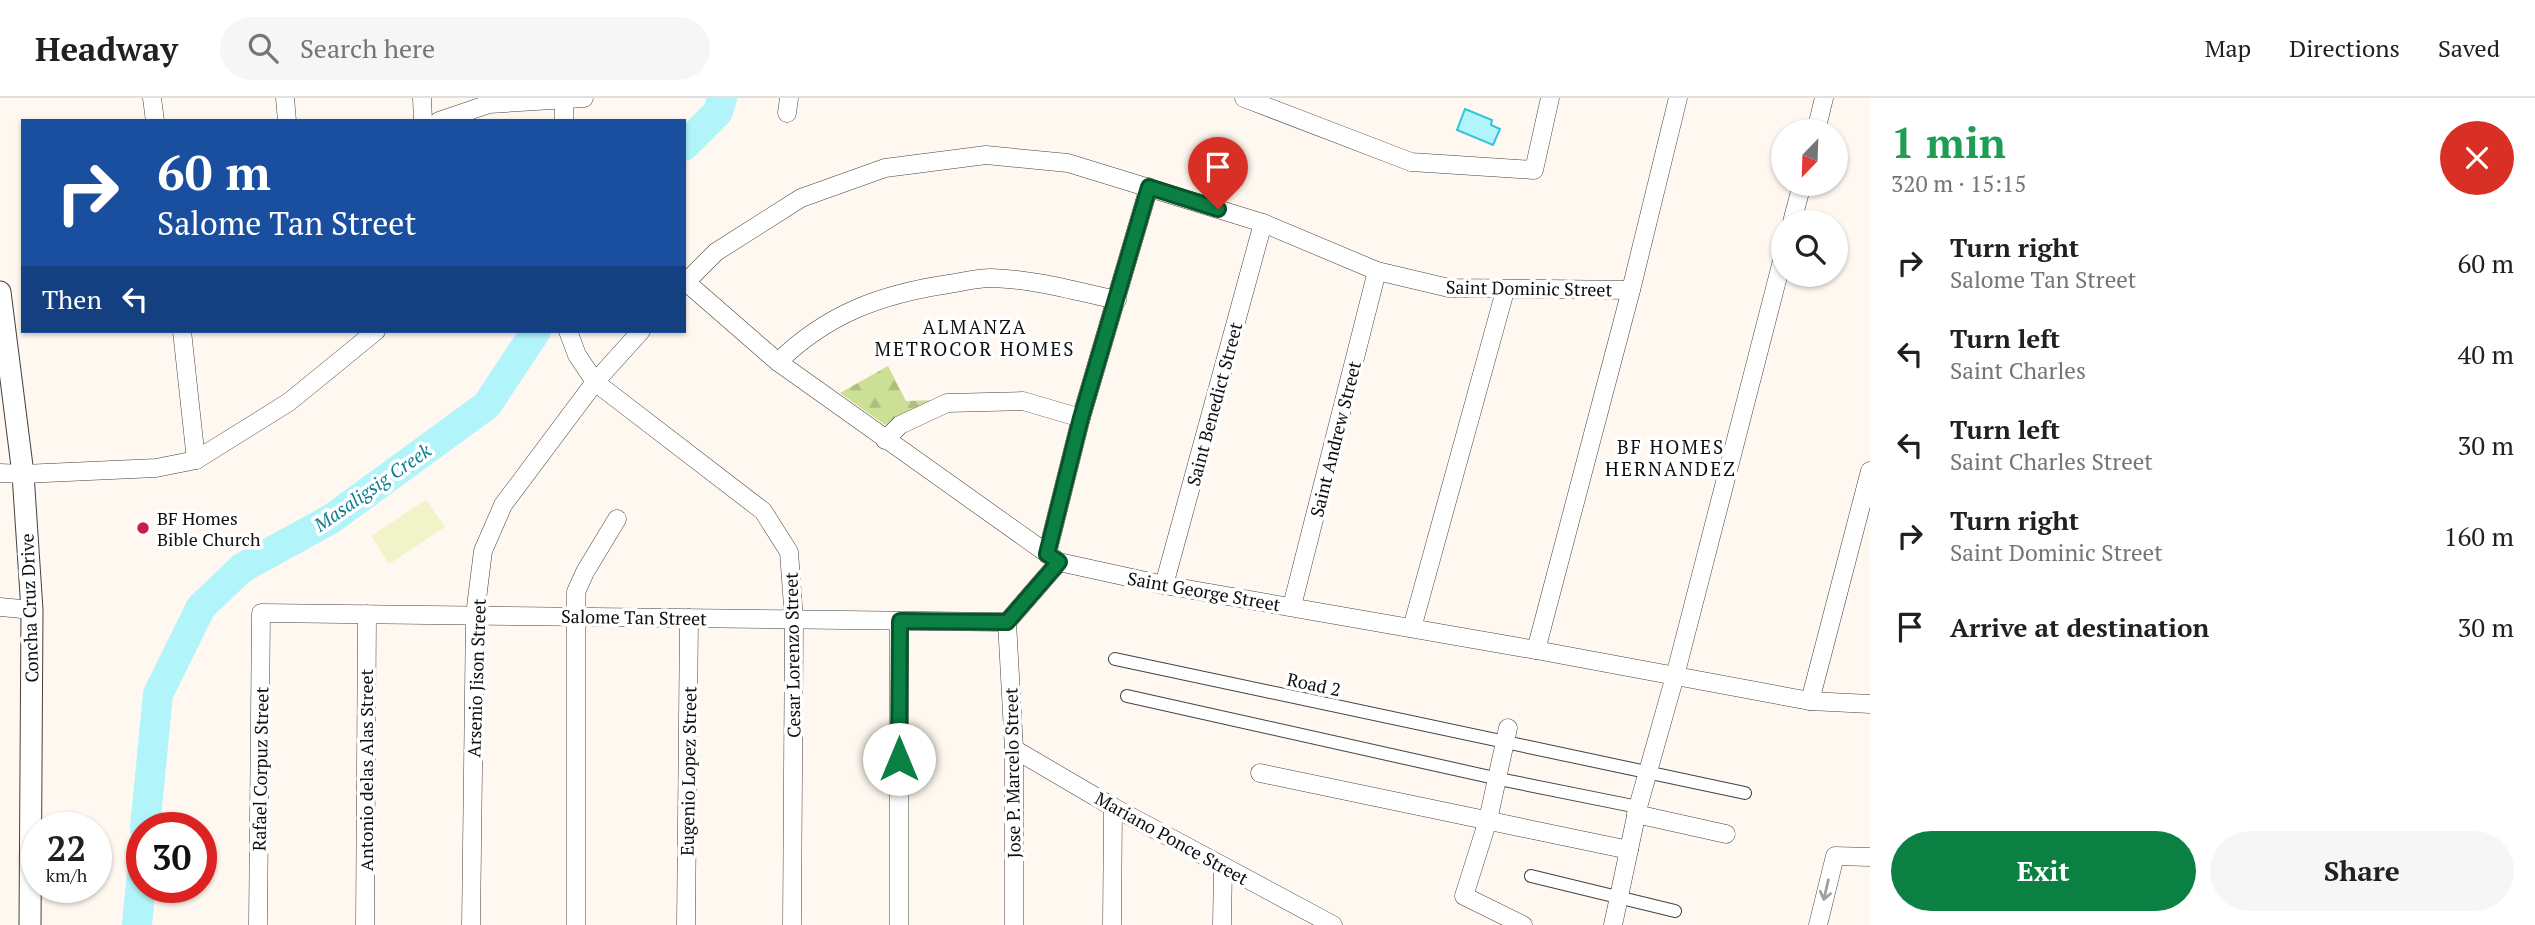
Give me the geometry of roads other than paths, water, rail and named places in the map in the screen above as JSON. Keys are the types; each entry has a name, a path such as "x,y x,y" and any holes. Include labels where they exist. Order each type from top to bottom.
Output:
{"street":[{"path":"152,98 155,119"},
{"path":"285,98 287,119"},
{"path":"422,98 423,119"},
{"path":"445,119 489,104 584,98"},
{"path":"1244,98 1411,162 1538,175 1550,98"},
{"path":"1536,650 1631,290 1678,98"},
{"path":"1819,119 1824,98"},
{"path":"564,99 564,119"},
{"name":"Saint Dominic Street","path":"686,282 716,253 801,198 885,168 986,155 1068,163 1263,223 1377,271 1449,288 1505,291 1631,290"},
{"path":"1007,622 1053,558 1081,418 1149,187"},
{"name":"Saint Benedict Street","path":"1164,585 1263,223"},
{"name":"Saint Andrew Street","path":"1292,607 1377,271"},
{"path":"778,362 800,340 847,311 915,289 989,278 1045,284 1117,300"},
{"name":"Saint George Street","path":"686,284 778,362 1053,558 1164,585 1810,701 1870,704"},
{"path":"1613,925 1637,810 1675,676 1775,287"},
{"path":"1412,628 1505,291"},
{"name":"Concha Cruz Drive","path":"0,292 23,474 32,610 30,925"},
{"path":"183,333 195,460"},
{"path":"0,473 156,468 195,460 289,402 374,333"},
{"name":"Cesar Lorenzo Street","path":"569,333 577,355 595,382 764,511 789,552 794,620 792,925"},
{"name":"Arsenio Jison Street","path":"471,925 475,615 484,551 503,505 595,382 639,333"},
{"path":"885,440 900,425 947,403 1023,401 1081,418"},
{"path":"1810,701 1870,471"},
{"path":"576,925 576,593 585,572 617,519"},
{"path":"0,607 32,610"},
{"name":"Salome Tan Street","path":"261,613 1007,622"},
{"name":"Rafael Corpuz Street","path":"258,925 261,613"},
{"name":"Antonio delas Alas Street","path":"365,925 367,614"},
{"name":"Eugenio Lopez Street","path":"686,925 689,618"},
{"path":"899,925 900,621"},
{"name":"Jose P. Marcelo Street","path":"1007,622 1014,749 1014,925"},
{"name":"Road 2","path":"1115,659 1507,736 1648,772 1745,793"},
{"path":"1127,696 1637,810 1726,834"},
{"path":"1507,736 1499,779 1464,897 1523,925"},
{"name":"Mariano Ponce Street","path":"1014,749 1113,807 1333,925"},
{"path":"1260,773 1629,850"},
{"path":"1112,925 1113,807"},
{"path":"1818,925 1835,856 1870,857"},
{"path":"1222,925 1223,867"},
{"path":"1531,876 1675,911"}],"water":[{"path":"1465,109 1492,120 1491,125 1500,129 1493,145 1457,130"}],"waterway":[{"path":"686,144 718,112 722,98"},
{"name":"Masaligsig Creek","path":"147,812 158,694 201,607 242,568 331,519 487,405 535,333"},
{"name":"Masaligsig Creek","path":"137,925 139,903"}],"place":[{"name":"BF Homes Bible Church","path":"143,528"}],"district":[{"name":"ALMANZA METROCOR HOMES","path":"975,337"},
{"name":"BF HOMES HERNANDEZ","path":"1671,457"}]}
